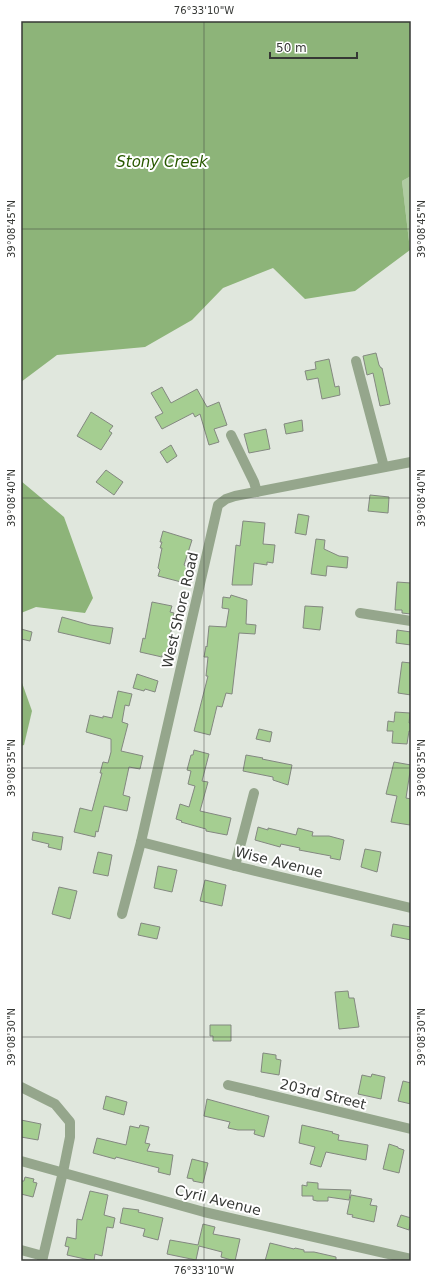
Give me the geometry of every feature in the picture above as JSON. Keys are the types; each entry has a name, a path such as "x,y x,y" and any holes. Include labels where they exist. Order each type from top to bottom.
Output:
{"street":[{"path":"356,361 384,467"},
{"path":"231,435 254,482 257,492"},
{"name":"West Shore Road","path":"122,914 141,842 218,505 230,498 411,462"},
{"path":"360,614 411,621"},
{"path":"235,866 254,793"},
{"name":"Wise Avenue","path":"141,842 411,908"},
{"name":"203rd Street","path":"228,1085 411,1129"},
{"path":"21,1087 55,1104 70,1122 70,1136 63,1172 42,1258 21,1250"},
{"name":"Cyril Avenue","path":"21,1161 204,1212 411,1259"}],"shaded area":[{"path":"411,176 411,250 410,250 402,181"}],"water":[{"name":"Stony Creek","path":"411,21 411,176 402,181 410,250 355,291 305,299 273,268 223,288 192,320 145,347 57,355 21,382 21,22"},
{"path":"21,481 64,517 93,598 85,613 36,607 21,613"},
{"path":"21,680 32,711 24,745 21,746"}],"building":[{"path":"376,353 379,365 382,368 390,404 380,406 373,373 367,375 363,356"},
{"path":"329,359 335,387 339,386 340,395 322,399 318,378 307,380 305,371 316,369 315,362"},
{"path":"162,387 171,403 197,389 207,407 219,402 227,425 214,429 219,442 209,445 200,414 195,417 193,413 162,429 155,417 163,413 151,393"},
{"path":"91,412 113,426 109,431 112,433 101,450 77,436"},
{"path":"302,420 303,431 286,434 284,424"},
{"path":"266,429 270,449 249,453 244,434"},
{"path":"171,445 177,456 167,463 160,452"},
{"path":"106,470 123,482 114,495 96,482"},
{"path":"370,495 389,497 388,513 368,511"},
{"path":"298,514 309,516 306,535 295,533"},
{"path":"243,521 265,523 263,544 275,545 273,563 267,562 267,565 254,563 252,585 232,585 236,545 240,546"},
{"path":"163,531 192,540 184,565 189,567 185,583 158,576 162,548 160,548 162,542 160,542"},
{"path":"316,539 325,540 324,549 339,556 348,557 347,568 327,566 326,576 311,574"},
{"path":"397,582 411,583 411,614 402,613 402,610 395,610"},
{"path":"231,595 247,600 246,624 256,625 255,634 239,633 232,694 226,693 222,707 217,706 210,735 194,731 208,676 206,676 208,657 204,657 206,646 207,647 209,626 226,627 229,609 222,608 223,597 230,598"},
{"path":"152,602 172,606 170,612 174,613 167,656 162,655 162,657 140,652 143,638 145,639"},
{"path":"305,606 323,607 320,630 303,628"},
{"path":"62,617 90,625 113,628 110,644 58,632"},
{"path":"21,629 32,632 30,641 21,639"},
{"path":"397,630 411,632 411,645 396,643"},
{"path":"402,662 411,663 411,695 398,693"},
{"path":"137,674 158,681 155,692 133,688"},
{"path":"118,691 132,694 129,706 125,705 122,722 128,724 121,751 143,756 140,769 129,767 123,795 130,797 127,811 104,806 98,832 96,831 95,837 74,832 80,808 92,811 102,773 100,773 103,762 108,763 111,752 111,739 86,732 90,715 103,718 103,716 112,718"},
{"path":"395,712 410,713 409,723 411,723 411,731 409,731 407,744 392,743 393,731 387,731 388,721 394,722"},
{"path":"259,729 272,732 270,742 256,739"},
{"path":"194,750 209,754 202,781 208,782 200,811 231,818 227,835 206,831 206,829 181,822 182,821 176,819 180,804 189,807 195,786 188,784 191,771 187,770"},
{"path":"246,755 292,765 288,785 273,780 273,777 243,771"},
{"path":"394,762 411,765 406,798 411,799 410,825 391,822 397,796 386,794"},
{"path":"258,827 296,835 298,828 313,832 312,836 329,836 344,840 340,860 330,858 331,856 299,850 300,848 281,844 280,847 255,840"},
{"path":"33,832 63,837 61,850 48,847 49,844 32,840"},
{"path":"365,849 381,852 377,872 361,867"},
{"path":"98,852 112,855 108,876 93,873"},
{"path":"158,866 177,870 172,892 154,888"},
{"path":"205,880 226,885 222,906 200,901"},
{"path":"59,887 77,891 70,919 52,914"},
{"path":"141,923 160,927 157,939 138,935"},
{"path":"393,924 411,927 411,940 391,936"},
{"path":"348,991 349,998 354,998 359,1027 339,1029 335,992"},
{"path":"210,1025 231,1025 231,1041 213,1041 213,1036 210,1036"},
{"path":"263,1053 276,1055 276,1059 281,1060 279,1075 261,1072"},
{"path":"372,1074 385,1077 381,1099 358,1094 362,1075 371,1077"},
{"path":"403,1081 411,1083 411,1104 398,1101"},
{"path":"106,1096 127,1102 124,1115 103,1109"},
{"path":"207,1099 269,1116 264,1137 254,1134 255,1130 238,1130 228,1128 230,1122 204,1116"},
{"path":"21,1120 41,1124 38,1140 21,1137"},
{"path":"140,1125 149,1127 145,1143 150,1144 147,1151 173,1155 170,1175 158,1172 159,1168 93,1153 97,1138 126,1145 130,1126 139,1128"},
{"path":"302,1125 333,1132 332,1133 339,1135 338,1140 368,1145 366,1160 326,1152 321,1167 310,1164 315,1147 299,1143"},
{"path":"389,1144 404,1150 399,1173 383,1169"},
{"path":"192,1159 208,1163 203,1183 187,1178"},
{"path":"25,1177 34,1179 33,1182 37,1183 33,1197 21,1194 21,1181 24,1181"},
{"path":"307,1182 318,1183 318,1189 351,1190 349,1200 328,1197 328,1201 317,1201 313,1200 313,1196 302,1196 302,1185 307,1186"},
{"path":"90,1191 108,1195 104,1215 115,1218 113,1228 107,1227 102,1256 95,1254 94,1261 67,1255 69,1247 65,1246 67,1237 76,1239 77,1219 82,1220"},
{"path":"351,1195 372,1199 370,1205 377,1206 374,1222 352,1217 353,1215 347,1214"},
{"path":"123,1208 139,1210 138,1212 163,1218 158,1240 143,1236 145,1229 120,1223"},
{"path":"401,1215 411,1218 409,1230 397,1226"},
{"path":"203,1224 215,1227 213,1234 240,1239 235,1261 221,1257 222,1252 199,1246 196,1260 167,1254 170,1240 198,1245"},
{"path":"270,1243 304,1250 304,1252 314,1252 336,1257 336,1261 265,1261"}]}
